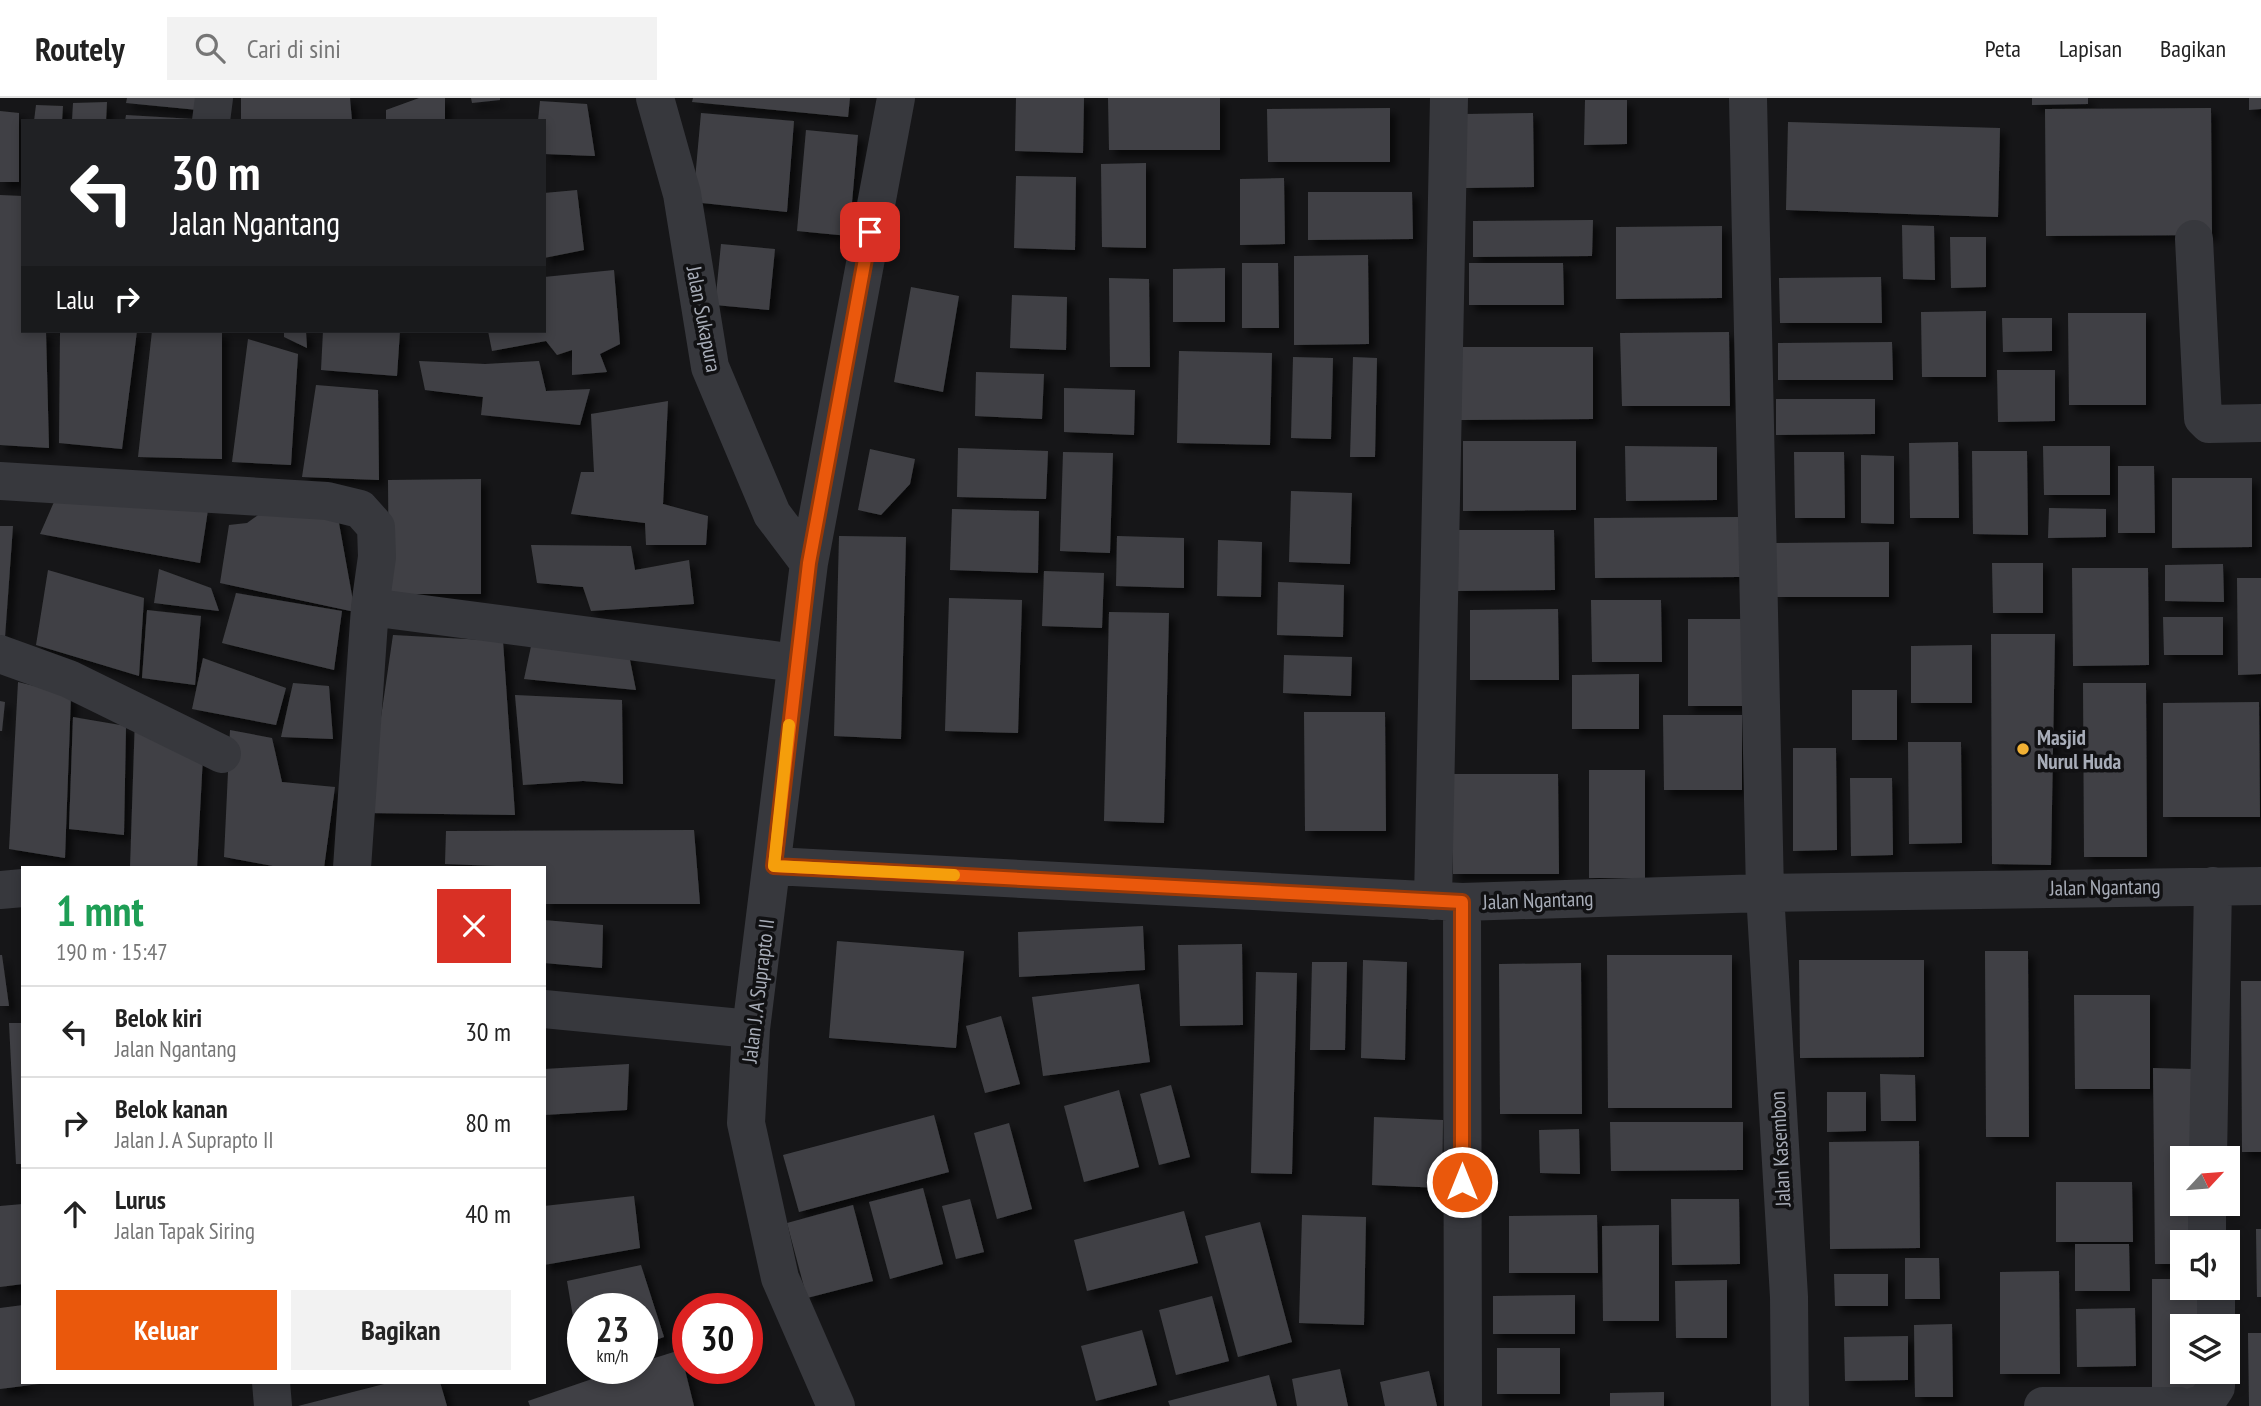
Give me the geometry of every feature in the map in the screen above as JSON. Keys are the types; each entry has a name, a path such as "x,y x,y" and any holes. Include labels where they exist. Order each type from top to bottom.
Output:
{"street":[{"path":"211,119 214,98"},
{"name":"Jalan Sukapura","path":"655,98 682,194 710,367 772,514 809,563"},
{"name":"Jalan J. A Suprapto II","path":"836,1406 780,1278 746,1123 751,1029 774,866 809,563 896,98"},
{"path":"1449,98 1447,901 1462,1406"},
{"name":"Jalan Kasembon","path":"1748,98 1765,892 1789,1297 1790,1406"},
{"path":"2194,239 2203,418 2209,424 2261,424"},
{"path":"0,481 327,501 360,509 376,527 377,556 370,607 352,866"},
{"path":"370,607 796,663"},
{"path":"0,654 69,679 222,754"},
{"name":"Jalan Ngantang","path":"774,866 1447,901 1765,892 2261,886"},
{"path":"2208,1146 2213,886"},
{"path":"0,890 21,888"},
{"path":"546,1009 751,1029"},
{"path":"271,1384 273,1406"},
{"path":"2195,1406 2206,1402 2216,1384"},
{"path":"2043,1406 2179,1406"}],"building":[{"path":"127,98 199,98 198,110 126,103"},
{"path":"241,98 350,98 352,119 241,119"},
{"path":"419,98 445,98 445,119 386,119 386,110"},
{"path":"471,98 500,98 500,100 472,103"},
{"path":"693,98 850,98 848,117 692,102"},
{"path":"1016,98 1084,98 1083,153 1015,151"},
{"path":"1108,98 1220,98 1220,150 1109,150"},
{"path":"2032,98 2088,98 2088,104 2032,105"},
{"path":"2249,98 2261,98 2261,109 2249,110"},
{"path":"1585,100 1627,100 1627,144 1584,145"},
{"path":"540,101 587,104 595,156 546,154 546,119 538,119"},
{"path":"107,102 106,119 72,119 73,103"},
{"path":"36,105 63,106 62,119 34,119"},
{"path":"1390,108 1390,162 1268,162 1267,109"},
{"path":"2211,108 2212,235 2046,236 2045,109"},
{"path":"0,111 19,113 19,182 0,182"},
{"path":"701,113 794,121 787,212 693,202"},
{"path":"1533,113 1534,187 1466,188 1465,114"},
{"path":"126,115 194,119 125,119"},
{"path":"1788,122 2000,128 1998,217 1786,210"},
{"path":"806,130 858,135 849,236 797,231"},
{"path":"1146,163 1146,248 1102,247 1101,164"},
{"path":"1016,176 1076,177 1075,250 1014,248"},
{"path":"1284,178 1285,244 1240,245 1240,179"},
{"path":"577,190 584,250 546,258 546,193"},
{"path":"1308,192 1412,192 1413,239 1308,240"},
{"path":"0,195 21,196 21,333 46,333 49,448 0,445"},
{"path":"1593,220 1592,256 1473,257 1473,221"},
{"path":"1902,225 1934,226 1935,280 1903,279"},
{"path":"1722,226 1722,298 1616,299 1616,227"},
{"path":"1950,237 1986,237 1986,287 1951,288"},
{"path":"721,244 775,249 769,310 715,305"},
{"path":"1368,255 1369,344 1294,345 1294,256"},
{"path":"1242,263 1278,263 1279,328 1242,328"},
{"path":"1469,263 1563,263 1564,305 1469,305"},
{"path":"1225,268 1225,322 1173,322 1173,269"},
{"path":"614,270 620,344 600,354 607,372 572,375 572,350 557,355 546,341 492,351 488,333 546,333 546,277"},
{"path":"1881,277 1882,323 1780,323 1779,278"},
{"path":"1109,278 1149,279 1150,367 1110,367"},
{"path":"911,287 959,296 943,392 894,382"},
{"path":"1012,295 1067,297 1066,350 1010,348"},
{"path":"1986,311 1986,377 1922,377 1921,312"},
{"path":"2068,313 2146,313 2146,405 2069,405"},
{"path":"2002,318 2052,318 2052,351 2003,352"},
{"path":"1729,332 1730,406 1622,406 1620,333"},
{"path":"60,333 137,333 122,449 59,443"},
{"path":"152,333 222,333 222,459 138,457"},
{"path":"284,333 306,333 307,348 284,337"},
{"path":"323,333 400,333 397,376 321,370"},
{"path":"248,339 298,354 291,465 232,462"},
{"path":"1892,342 1893,380 1778,380 1778,343"},
{"path":"1460,347 1593,347 1593,419 1461,420"},
{"path":"1179,351 1272,353 1270,445 1177,443"},
{"path":"1293,357 1333,358 1331,439 1291,438"},
{"path":"1353,357 1377,358 1375,457 1350,457"},
{"path":"419,361 485,364 539,361 546,391 590,389 580,425 481,415 483,397 425,390"},
{"path":"1997,370 2055,370 2055,421 1998,422"},
{"path":"976,372 1044,374 1042,419 975,416"},
{"path":"316,385 378,390 379,480 302,477"},
{"path":"1064,388 1135,390 1134,435 1064,432"},
{"path":"1776,399 1875,399 1875,434 1776,435"},
{"path":"668,401 663,504 708,516 706,545 646,545 645,523 571,514 581,472 594,472 591,414"},
{"path":"1463,441 1576,441 1576,510 1463,511"},
{"path":"1958,442 1959,518 1910,518 1909,443"},
{"path":"1625,446 1717,447 1717,500 1626,501"},
{"path":"2043,446 2110,446 2110,495 2044,495"},
{"path":"958,448 1048,451 1046,499 957,497"},
{"path":"870,449 915,459 910,484 881,515 858,510"},
{"path":"1972,451 2027,451 2028,535 1973,534"},
{"path":"1063,452 1113,453 1110,553 1060,551"},
{"path":"1794,452 1844,452 1845,518 1795,518"},
{"path":"1861,455 1894,456 1894,524 1861,523"},
{"path":"2118,466 2154,466 2155,533 2118,533"},
{"path":"2172,478 2252,478 2252,547 2172,548"},
{"path":"481,479 481,594 389,594 388,480"},
{"path":"1291,491 1352,493 1350,564 1289,562"},
{"path":"57,495 208,510 200,563 40,534"},
{"path":"275,503 337,512 355,612 220,583 229,525 247,523"},
{"path":"2049,508 2106,509 2106,537 2048,538"},
{"path":"952,509 1039,511 1038,573 950,570"},
{"path":"1739,517 1740,577 1595,578 1594,518"},
{"path":"0,526 13,526 5,637 0,635"},
{"path":"1455,530 1554,530 1555,590 1456,591"},
{"path":"839,536 906,537 901,739 834,736"},
{"path":"1117,536 1184,538 1184,588 1116,586"},
{"path":"1218,540 1262,542 1261,597 1217,596"},
{"path":"1889,542 1889,597 1777,597 1775,543"},
{"path":"531,545 631,546 635,570 689,560 694,604 591,611 583,587 537,583"},
{"path":"1992,563 2043,563 2043,613 1993,613"},
{"path":"2223,564 2224,602 2165,601 2165,565"},
{"path":"2072,568 2148,568 2149,665 2073,666"},
{"path":"159,569 211,588 219,611 154,603"},
{"path":"48,570 144,598 139,676 36,645"},
{"path":"1044,571 1104,573 1102,628 1042,626"},
{"path":"2237,578 2261,578 2261,674 2238,675"},
{"path":"1278,582 1344,585 1343,637 1277,635"},
{"path":"236,593 342,611 334,670 222,643"},
{"path":"949,598 1022,600 1018,733 945,731"},
{"path":"1591,600 1661,600 1662,662 1592,662"},
{"path":"1558,609 1559,680 1470,680 1470,610"},
{"path":"147,610 201,616 195,685 142,678"},
{"path":"1109,612 1169,613 1164,823 1104,821"},
{"path":"2163,617 2223,617 2223,655 2164,655"},
{"path":"1688,619 1756,619 1757,706 1688,706"},
{"name":"Masjid Nurul Huda","path":"1991,634 2055,634 2051,865 1992,864"},
{"path":"393,635 503,641 515,815 367,813"},
{"path":"533,637 628,650 636,690 524,679"},
{"path":"1972,645 1972,703 1911,703 1911,646"},
{"path":"1284,655 1352,657 1351,696 1283,693"},
{"path":"203,658 286,688 276,725 192,709"},
{"path":"1639,674 1639,729 1572,729 1572,675"},
{"path":"18,682 71,695 65,858 9,849"},
{"path":"293,683 329,686 333,739 281,737"},
{"path":"2083,683 2146,683 2147,857 2084,857"},
{"path":"1852,690 1897,690 1897,740 1852,740"},
{"path":"515,695 622,700 623,784 583,781 523,785"},
{"path":"0,701 5,702 2,731 0,731"},
{"path":"2259,702 2260,817 2163,817 2163,703"},
{"path":"1304,712 1385,712 1386,831 1305,831"},
{"path":"1663,715 1742,715 1742,790 1664,790"},
{"path":"73,717 126,726 124,835 69,829"},
{"path":"135,718 203,756 197,866 130,866"},
{"path":"230,730 272,738 282,782 335,787 324,866 273,866 224,857"},
{"path":"1908,742 1961,742 1962,843 1909,844"},
{"path":"1793,748 1836,748 1837,850 1793,851"},
{"path":"1589,770 1645,770 1645,878 1589,878"},
{"path":"1452,774 1558,774 1559,874 1453,874"},
{"path":"1850,778 1892,778 1893,855 1851,856"},
{"path":"694,830 700,904 546,904 546,866 445,864 446,831"},
{"path":"546,920 603,925 602,968 546,963"},
{"path":"1143,926 1145,970 1019,977 1018,932"},
{"path":"837,941 964,951 956,1048 829,1038"},
{"path":"1242,944 1243,1025 1180,1026 1178,945"},
{"path":"1985,951 2028,951 2029,1137 1986,1137"},
{"path":"2,955 9,1006 0,1006"},
{"path":"1607,955 1732,955 1732,1108 1608,1108"},
{"path":"1363,960 1407,962 1405,1060 1361,1058"},
{"path":"1799,960 1924,960 1924,1057 1800,1058"},
{"path":"1312,962 1347,962 1345,1050 1310,1050"},
{"path":"1581,963 1582,1114 1500,1114 1499,964"},
{"path":"1256,972 1297,973 1292,1174 1251,1173"},
{"path":"2241,981 2261,981 2261,1152 2242,1152"},
{"path":"1139,984 1150,1062 1043,1076 1032,997"},
{"path":"2074,995 2150,995 2150,1089 2075,1089"},
{"path":"1001,1016 1020,1084 985,1093 966,1026"},
{"path":"9,1023 21,1023 21,1164 16,1164"},
{"path":"629,1064 627,1110 546,1115 546,1069"},
{"path":"2153,1068 2193,1069 2194,1146 2170,1146 2170,1216 2194,1216 2195,1230 2170,1230 2170,1264 2155,1264"},
{"path":"1880,1074 1915,1075 1916,1121 1881,1121"},
{"path":"1171,1085 1190,1157 1159,1165 1140,1094"},
{"path":"1119,1090 1139,1167 1084,1182 1064,1106"},
{"path":"1827,1092 1866,1092 1866,1131 1827,1132"},
{"path":"934,1115 949,1172 799,1212 783,1155"},
{"path":"1374,1117 1443,1120 1442,1188 1372,1185"},
{"path":"1610,1122 1743,1122 1743,1170 1611,1171"},
{"path":"1009,1123 1032,1209 997,1219 974,1133"},
{"path":"1579,1129 1580,1174 1540,1173 1539,1130"},
{"path":"1919,1141 1920,1248 1830,1249 1829,1142"},
{"path":"2056,1182 2132,1182 2133,1242 2056,1242"},
{"path":"923,1188 943,1264 890,1279 869,1202"},
{"path":"634,1196 640,1248 546,1265 546,1206"},
{"path":"970,1199 984,1252 956,1259 942,1206"},
{"path":"1671,1199 1739,1199 1740,1264 1672,1265"},
{"path":"21,1204 21,1284 0,1287 0,1206"},
{"path":"853,1205 873,1281 807,1298 787,1223"},
{"path":"1184,1211 1198,1263 1087,1291 1074,1240"},
{"path":"1302,1215 1366,1217 1364,1325 1299,1323"},
{"path":"1597,1215 1598,1273 1509,1273 1509,1216"},
{"path":"1260,1222 1292,1342 1238,1357 1205,1236"},
{"path":"1659,1225 1659,1321 1603,1321 1602,1226"},
{"path":"2256,1229 2261,1229 2261,1297 2257,1297"},
{"path":"2075,1244 2129,1244 2130,1291 2075,1291"},
{"path":"1905,1258 1939,1258 1940,1299 1905,1299"},
{"path":"641,1265 650,1293 569,1293 567,1281"},
{"path":"2059,1271 2060,1374 2000,1374 2000,1272"},
{"path":"1834,1274 1888,1274 1888,1306 1835,1306"},
{"path":"2152,1279 2170,1279 2170,1300 2202,1300 2202,1314 2170,1314 2170,1384 2203,1384 2203,1396 2152,1396"},
{"path":"1727,1280 1727,1338 1676,1338 1675,1281"},
{"path":"1575,1295 1575,1334 1493,1334 1493,1296"},
{"path":"1212,1296 1229,1361 1176,1375 1159,1310"},
{"path":"21,1305 21,1384 39,1384 0,1389 0,1308"},
{"path":"2135,1308 2136,1366 2077,1367 2076,1309"},
{"path":"658,1318 664,1337 658,1339"},
{"path":"1952,1324 1953,1397 1915,1397 1914,1325"},
{"path":"1142,1330 1157,1385 1096,1401 1081,1346"},
{"path":"2248,1333 2261,1333 2261,1406 2249,1406"},
{"path":"1908,1336 1908,1380 1845,1381 1844,1337"},
{"path":"1497,1348 1560,1348 1560,1394 1497,1394"},
{"path":"672,1353 672,1384 688,1384 694,1406 530,1406 528,1401 577,1384 658,1384 658,1357"},
{"path":"1340,1369 1348,1406 1297,1406 1292,1379"},
{"path":"1429,1371 1437,1406 1385,1406 1380,1382"},
{"path":"1269,1375 1277,1406 1170,1406 1168,1401"},
{"path":"384,1384 441,1384 447,1406 298,1406"},
{"path":"1664,1392 1664,1406 1610,1406 1610,1393"}],"slow traffic":[{"path":"789,725 774,866 954,875"}],"place":[{"name":"Masjid Nurul Huda","path":"2023,749"}],"route":[{"path":"870,232 809,563 774,866 1462,902 1462,1182"}]}
